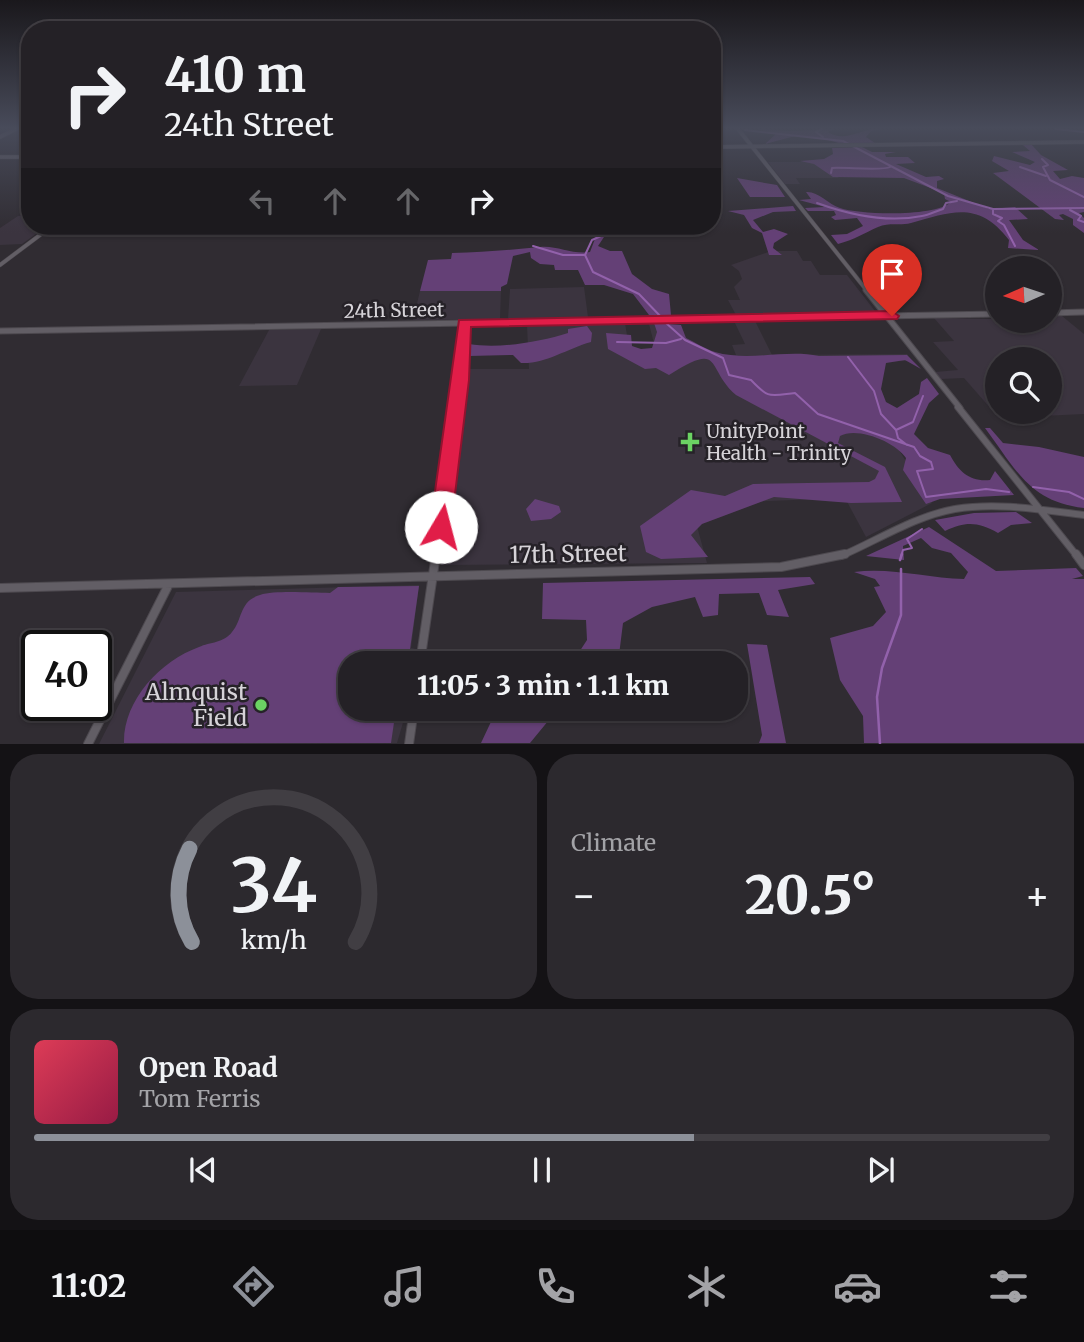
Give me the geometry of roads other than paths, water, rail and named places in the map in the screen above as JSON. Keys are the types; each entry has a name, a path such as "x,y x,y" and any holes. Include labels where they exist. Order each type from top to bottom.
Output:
{"street":[{"path":"766,164 1084,565"},
{"path":"0,265 40,235"},
{"path":"1062,313 1084,312"},
{"name":"24th Street","path":"0,331 985,314"},
{"path":"422,651 461,380 464,323"},
{"name":"17th Street","path":"0,588 803,565 842,556 914,522 956,509 997,506 1084,515"},
{"path":"88,744 169,584"},
{"path":"409,744 412,721"}],"waterway":[{"path":"886,164 948,196 993,209 1084,208"},
{"path":"1047,164 1043,167 1050,180 1084,197"},
{"path":"831,173 832,168 890,167"},
{"path":"1020,167 1046,176"},
{"path":"817,203 855,214 895,219 927,215 943,209 946,203 957,201"},
{"path":"993,210 993,214 1002,218 998,221 1004,225 1015,246"},
{"path":"1070,210 1081,216 1078,220 1084,222"},
{"path":"585,255 592,240 600,235"},
{"path":"533,246 563,255 585,255"},
{"path":"585,255 593,272 639,294 663,319"},
{"path":"666,323 685,340 723,358 729,375 751,380 770,395 795,393 818,414 906,444"},
{"path":"617,342 666,343 681,339"},
{"path":"848,357 874,391 881,414 896,430"},
{"path":"896,430 913,422 923,396"},
{"path":"896,430 898,438 906,444"},
{"path":"906,444 914,447 920,456 931,462 933,469 917,471 926,497 986,489 1009,492"},
{"path":"1033,487 1069,492 1084,499"},
{"path":"901,556 903,550 912,548 907,539 922,529"},
{"path":"900,560 902,554"},
{"path":"880,744 877,697 882,668 901,615 901,569"}],"place":[{"name":"UnityPoint Health - Trinity","path":"690,442"},
{"name":"Almquist Field","path":"261,705"}]}
